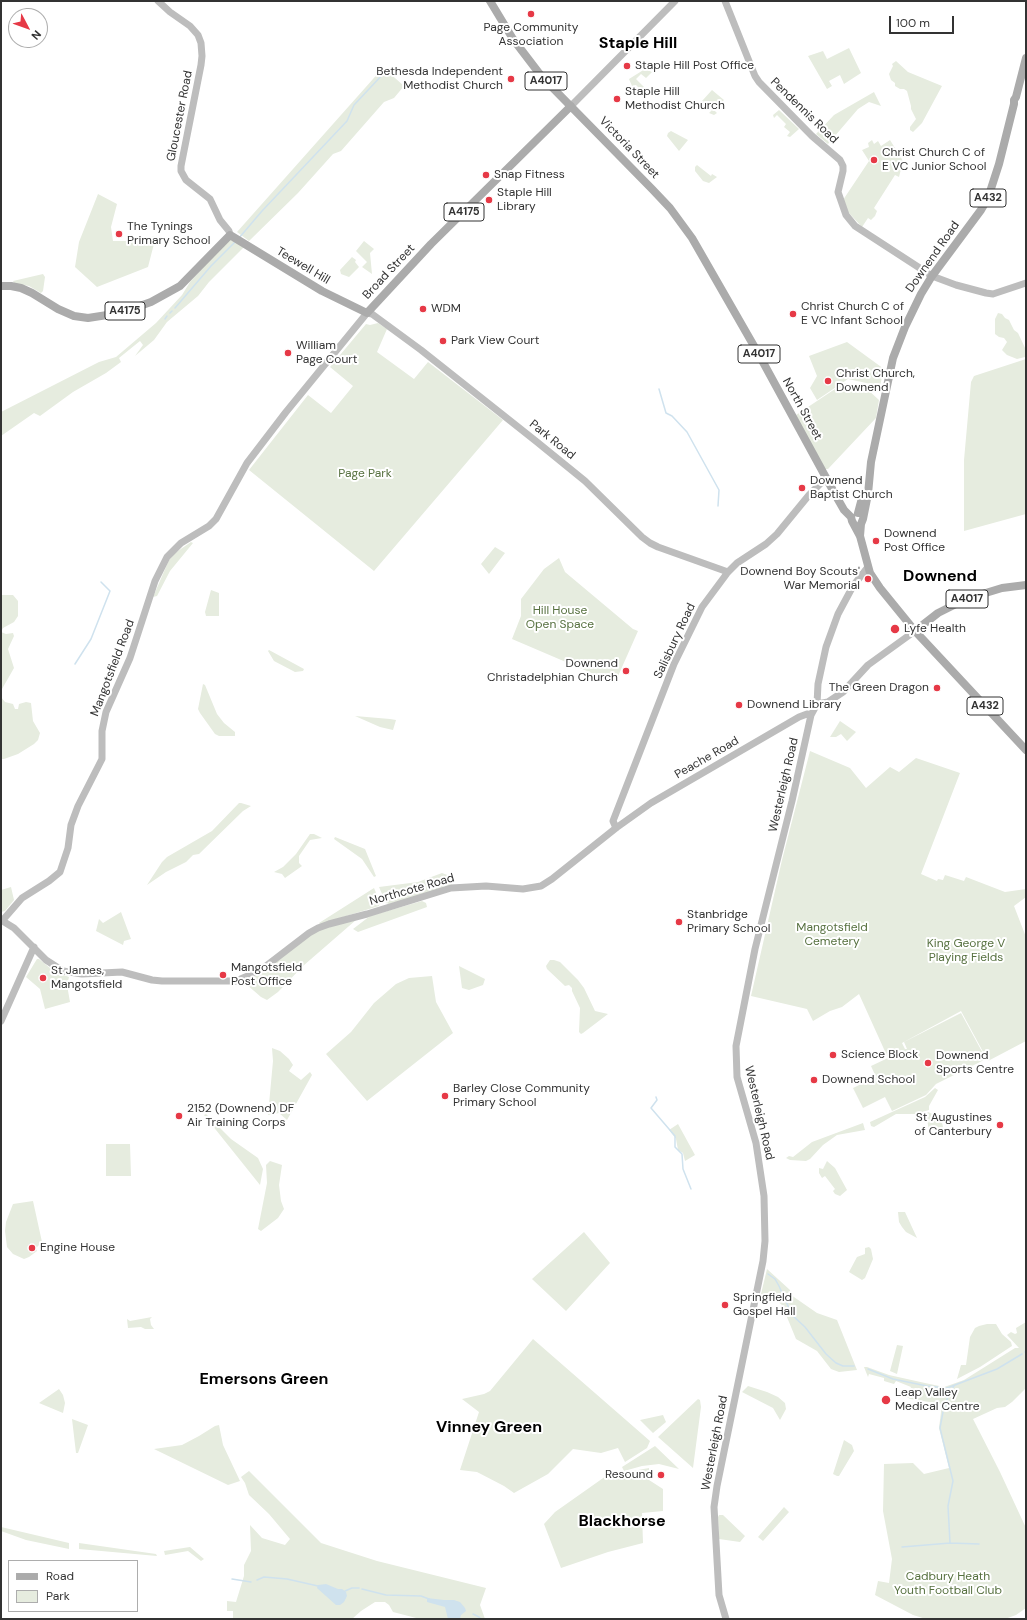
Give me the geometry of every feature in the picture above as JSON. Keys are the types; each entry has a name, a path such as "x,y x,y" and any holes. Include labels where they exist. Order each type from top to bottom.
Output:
{"main road":[{"name":"A4017","path":"490,1 524,54 546,81 571,106"},
{"name":"Downend Road","path":"858,519 893,358 914,307 932,276 981,210 988,198 1026,58"},
{"name":"Victoria Street","path":"571,106 670,208"},
{"name":"Broad Street","path":"367,313 431,244 571,106"},
{"name":"North Street","path":"670,208 692,238 704,258 844,510 858,519"},
{"name":"Teewell Hill","path":"232,236 322,291 367,313"},
{"name":"A4175","path":"1,286 11,286 32,293 58,309 74,316 88,318 120,313 151,302 180,286 232,236"},
{"name":"A432","path":"858,519 860,536 869,570 900,613 1026,750"},
{"name":"A4017","path":"915,631 938,613 966,599 1002,588 1026,585"}],"street":[{"name":"Gloucester Road","path":"158,1 170,12 190,26 198,35 201,43 201,60 181,171 186,180 210,199 220,220 232,236"},
{"path":"571,106 675,1"},
{"name":"Pendennis Road","path":"725,1 755,76 759,82 812,136 840,160 843,166 843,171 838,192 846,215 852,223 861,231 932,276"},
{"path":"932,276 993,294 1026,283"},
{"name":"Broad Street","path":"242,470 286,412 367,313"},
{"name":"Park Road","path":"367,313 372,314 421,350 585,481 650,543 728,572"},
{"name":"Mangotsfield Road","path":"2,921 22,898 49,881 60,872 68,848 71,825 78,806 102,759 103,722 106,712 134,648 149,599 162,565 167,557 181,543 209,526 216,519 242,470"},
{"name":"Salisbury Road","path":"616,828 613,821 674,664 702,607 728,572 778,534 809,495 826,478"},
{"name":"Westerleigh Road","path":"725,1618 719,1595 714,1507 766,1241 764,1196 756,1142 737,1077 736,1046 755,949 794,794 811,715 817,704 818,684 826,647 838,614 858,579 869,570"},
{"path":"817,704 828,702 843,692 868,665 915,631"},
{"name":"Peache Road","path":"616,828 658,799 799,717 807,714 811,715"},
{"name":"Northcote Road","path":"34,947 56,968 72,973 122,972 152,980 236,981 266,966 318,928 329,924 451,888 486,886 523,889 541,886 571,865 616,828"},
{"path":"1,1021 34,947 14,928 2,921"}],"green space":[{"path":"849,48 861,73 844,84 840,75 829,81 832,86 827,89 808,56 823,51 827,59"},
{"path":"896,61 908,72 942,86 922,123 913,132 910,130 910,127 916,119 911,109 907,91 895,86 895,83 891,80 889,74 893,66 892,64"},
{"path":"645,69 652,72 646,78 641,74 636,79 645,88 639,88 636,85 632,86 629,79"},
{"path":"381,70 386,70 404,86 394,98 384,102 341,151 333,154 298,193 249,241 237,232"},
{"path":"712,90 724,100 714,110 717,113 714,115 709,113 712,110 702,101"},
{"path":"874,92 881,106 869,102 858,109 828,144 816,134 834,115"},
{"path":"779,110 799,129 790,137 787,136 790,132 784,127 786,124 777,115 774,118 773,115"},
{"path":"671,131 688,140 679,151 667,136"},
{"path":"872,140 874,144 878,141 881,146 890,140 903,161 899,177 895,175 874,208 877,211 875,216 871,220 868,218 862,227 848,212 843,200 869,161 862,150 869,147 868,143"},
{"path":"697,165 711,176 712,174 717,177 709,183 703,181 695,171 695,167"},
{"name":"The Tynings Primary School","path":"98,194 117,204 111,227 113,241 144,241 146,238 156,236 148,267 97,287 75,267 79,242"},
{"path":"229,239 244,247 209,282 198,296 167,322 154,340 135,356 143,345 140,341 119,358 121,362 106,373 73,392 40,416 34,413 1,436 1,412 99,362 116,357 156,323 182,295 190,282"},
{"path":"364,241 374,249 370,253 372,274 362,267 367,262 356,251"},
{"path":"352,257 356,260 355,262 359,267 349,277 341,274 340,270"},
{"path":"43,274 45,277 43,291 41,293 29,286 14,283 13,281"},
{"path":"998,313 1002,314 1009,320 1014,330 1018,333 1026,350 1026,358 1017,359 1007,355 1002,350 1007,342 1004,338 995,334 995,319"},
{"name":"Page Park","path":"378,323 387,329 377,352 414,379 428,362 503,420 374,571 249,470 308,395 331,413 353,386 330,367 366,324 370,325"},
{"path":"847,342 884,369 880,386 848,379 817,400 810,388 817,376 809,356"},
{"path":"1026,359 1026,514 964,531 964,460 971,382 974,376"},
{"path":"844,383 867,389 879,400 876,418 828,469 824,469 796,415"},
{"path":"191,542 193,543 170,571 157,596 153,597 169,560 175,553"},
{"path":"495,547 505,553 489,574 481,564"},
{"name":"Hill House Open Space","path":"559,558 565,572 633,629 638,631 615,683 512,639 521,616 521,599 544,569"},
{"path":"211,590 219,593 219,616 206,616 205,612"},
{"path":"1,595 13,595 18,601 18,616 14,622 3,628 1,632"},
{"path":"1,632 6,634 13,633 14,636 8,649 14,668 1,693"},
{"path":"269,650 304,669 303,671 295,672 274,661 268,651"},
{"path":"203,684 205,685 217,714 224,723 235,732 235,736 219,736 215,734 200,713 198,709"},
{"path":"1,697 5,702 13,704 15,709 18,709 19,704 26,702 31,703 33,721 40,733 38,740 34,744 18,754 4,759 1,759"},
{"path":"355,716 396,720 393,730 380,727"},
{"path":"840,721 856,732 847,741 841,734 836,737 830,737"},
{"path":"810,751 850,768 866,788 890,767 899,772 916,758 960,773 921,874 937,881 938,879 943,880 945,875 964,881 966,877 1005,892 1026,889 1026,897 1014,906 1026,937 1026,1041 988,1061 961,1011 902,1043 905,1049 907,1049 904,1042 961,1013 986,1059 936,1084 926,1095 892,1111 885,1097 863,1108 853,1088 876,1077 871,1066 888,1058 859,994 842,1007 830,1011 813,1021 807,1009 751,996 782,860"},
{"path":"239,803 251,806 243,811 199,854 193,855 186,862 166,872 147,885 167,857 212,831"},
{"path":"310,834 314,834 322,838 310,840 299,856 299,863 302,866 285,878 282,874 274,872 283,867 296,854"},
{"path":"335,837 365,849 376,876 374,877 362,859 334,839"},
{"path":"442,873 450,876 452,886 389,904 386,903 379,887 418,882"},
{"path":"11,887 14,900 5,911 1,912 1,890"},
{"path":"374,888 380,902 379,906 320,924 319,923"},
{"path":"422,901 426,903 427,907 358,932 353,929 370,916"},
{"path":"121,912 131,939 124,941 123,945 96,931 99,919 103,923"},
{"path":"356,920 303,966 278,992 267,1000 261,997 246,984 248,979 312,934 327,927"},
{"path":"37,959 55,972 69,977 67,985 70,1002 45,1009 40,989 26,977"},
{"path":"550,960 560,962 578,980 584,988 595,1011 608,1014 581,1034 579,1032 580,1008 572,988 569,985 565,986 547,969 546,966"},
{"path":"459,966 485,979 483,985 469,990 462,988"},
{"path":"432,976 436,1002 453,1033 367,1101 326,1054 351,1032 374,1003 396,984 409,978"},
{"path":"272,1048 280,1051 289,1059 293,1065 289,1071 301,1080 310,1072 312,1075 287,1120 279,1113 268,1115 273,1061"},
{"path":"935,1088 938,1090 929,1106 929,1110 916,1114 896,1114 874,1127 871,1126 870,1122 925,1097"},
{"path":"928,1112 941,1118 943,1127 929,1131 927,1119 923,1119"},
{"path":"206,1114 231,1139 258,1158 263,1169 260,1185 204,1115"},
{"path":"863,1123 865,1130 837,1135 823,1145 810,1159 806,1161 790,1160 786,1158 789,1156 793,1157 812,1142"},
{"path":"678,1124 695,1155 685,1161 683,1153 678,1150 676,1139 669,1130"},
{"path":"106,1144 130,1144 131,1176 106,1176"},
{"path":"270,1161 282,1165 279,1185 281,1201 284,1209 278,1218 261,1231 258,1229 267,1183 266,1165"},
{"path":"827,1161 835,1168 847,1190 840,1196 835,1194 833,1191 835,1189 825,1176 822,1178 819,1173 819,1168 823,1169"},
{"path":"33,1201 42,1242 36,1248 37,1251 24,1259 13,1254 7,1247 5,1231 6,1222 13,1204"},
{"path":"898,1212 905,1212 917,1238 906,1232 902,1227 899,1222"},
{"path":"584,1232 610,1263 566,1311 532,1279"},
{"path":"869,1247 871,1249 873,1259 865,1278 862,1280 849,1272 857,1257 865,1254 865,1248"},
{"path":"767,1269 790,1290 791,1295 817,1313 837,1320 857,1370 839,1372 831,1369 817,1351 796,1339 782,1305 777,1301 760,1298"},
{"path":"152,1317 150,1319 151,1325 154,1329 145,1329 141,1327 128,1328 127,1319 130,1321"},
{"name":"Cadbury Heath Youth Football Club","path":"1026,1322 1026,1388 1005,1407 997,1408 973,1419 1026,1528 1026,1608 1016,1615 1005,1619 926,1619 913,1615 875,1595 878,1581 889,1583 892,1559 883,1511 884,1464 913,1463 924,1474 949,1468 939,1428 942,1404 910,1399 907,1397 911,1387 896,1381 894,1384 884,1381 884,1378 869,1374 868,1377 864,1367 889,1375 944,1387 964,1380 1015,1348 1019,1348 1007,1335 1011,1332 1015,1334 1017,1333 1016,1328"},
{"path":"987,1324 996,1324 1002,1334 1011,1342 1012,1346 980,1367 957,1379 961,1365 966,1365 970,1337 975,1328"},
{"path":"533,1339 650,1441 647,1448 625,1462 618,1448 601,1453 573,1449 548,1474 514,1493 477,1472 460,1470 479,1412 462,1399 484,1394 490,1391"},
{"path":"897,1345 903,1346 897,1374 890,1371"},
{"path":"748,1386 778,1397 785,1403 786,1409 780,1420 773,1408 742,1392"},
{"path":"59,1389 63,1395 65,1403 63,1413 39,1403"},
{"path":"698,1399 700,1400 701,1407 693,1468 658,1437"},
{"path":"663,1415 666,1422 653,1433 640,1420"},
{"path":"72,1419 88,1425 78,1453 76,1453"},
{"path":"219,1425 223,1445 240,1481 228,1485 154,1449 182,1445"},
{"path":"844,1440 852,1445 854,1451 839,1476 837,1476 833,1474"},
{"path":"655,1446 679,1469 659,1464 642,1466 624,1471 622,1467"},
{"path":"649,1468 649,1480 663,1489 663,1511 642,1513 643,1543 608,1552 561,1568 544,1524 555,1512 606,1476"},
{"path":"249,1471 321,1543 377,1561 486,1588 480,1605 485,1619 420,1619 393,1612 389,1605 385,1602 375,1602 352,1619 233,1619 233,1611 227,1611 227,1601 236,1602 244,1576 244,1565 251,1551 250,1525 262,1538 285,1545 290,1539 269,1514 249,1495 245,1483 241,1477"},
{"path":"784,1507 789,1512 763,1541 758,1537"},
{"path":"719,1515 723,1515 745,1536 740,1542 719,1539"},
{"path":"1,1527 69,1543 69,1549 26,1540 1,1531"},
{"path":"79,1543 156,1554 157,1556 79,1549"},
{"path":"190,1547 204,1559 201,1561 188,1551 165,1555 164,1551"}],"water":[{"path":"326,1584 342,1589 346,1592 347,1596 344,1602 340,1605 336,1605 317,1588 318,1585"},
{"path":"427,1598 454,1600 460,1602 466,1611 461,1615 460,1619 448,1619 445,1607 427,1602"}],"waterway":[{"path":"239,238 262,211 347,121 354,105 384,73"},
{"path":"175,308 211,266 235,242"},
{"path":"659,389 666,413 672,416 687,432 719,490 718,506"},
{"path":"75,664 91,639 110,591 101,582"},
{"path":"656,1097 657,1100 651,1108 675,1136 675,1147 682,1154 683,1169 691,1189"},
{"path":"768,1274 775,1279 792,1315 805,1327 826,1354 836,1363 843,1366 854,1366"},
{"path":"868,1369 893,1379 927,1386 947,1388 997,1369 1022,1354"},
{"path":"944,1410 946,1401 954,1386"},
{"path":"943,1412 940,1428 953,1481 948,1506 950,1543"},
{"path":"902,1547 950,1543 979,1544"},
{"path":"257,1580 264,1577 287,1579 318,1586"},
{"path":"232,1579 251,1582"},
{"path":"345,1591 352,1588 359,1588"},
{"path":"362,1589 386,1595 421,1596 429,1599"},
{"path":"473,1614 481,1619"}],"place":[{"name":"Page Community Association","path":"531,14"},
{"name":"Staple Hill Post Office","path":"627,66"},
{"name":"Bethesda Independent Methodist Church","path":"511,79"},
{"name":"Staple Hill Methodist Church","path":"617,99"},
{"name":"Christ Church C of E VC Junior School","path":"874,160"},
{"name":"Snap Fitness","path":"486,175"},
{"name":"Staple Hill Library","path":"489,200"},
{"name":"The Tynings Primary School","path":"119,234"},
{"name":"WDM","path":"423,309"},
{"name":"Christ Church C of E VC Infant School","path":"793,314"},
{"name":"Park View Court","path":"443,341"},
{"name":"William Page Court","path":"288,353"},
{"name":"Christ Church, Downend","path":"828,381"},
{"name":"Downend Baptist Church","path":"802,488"},
{"name":"Downend Post Office","path":"876,541"},
{"name":"Downend Boy Scouts' War Memorial","path":"868,579"},
{"name":"Lyfe Health","path":"895,629"},
{"name":"Downend Christadelphian Church","path":"626,671"},
{"name":"The Green Dragon","path":"937,688"},
{"name":"Downend Library","path":"739,705"},
{"name":"Stanbridge Primary School","path":"679,922"},
{"name":"Mangotsfield Post Office","path":"223,975"},
{"name":"St James, Mangotsfield","path":"43,978"},
{"name":"Science Block","path":"833,1055"},
{"name":"Downend Sports Centre","path":"928,1063"},
{"name":"Downend School","path":"814,1080"},
{"name":"Barley Close Community Primary School","path":"445,1096"},
{"name":"2152 (Downend) DF Air Training Corps","path":"179,1116"},
{"name":"St Augustines of Canterbury","path":"1000,1125"},
{"name":"Engine House","path":"32,1248"},
{"name":"Springfield Gospel Hall","path":"725,1305"},
{"name":"Leap Valley Medical Centre","path":"886,1400"},
{"name":"Resound","path":"661,1475"}],"district":[{"name":"Staple Hill","path":"638,44"},
{"name":"Downend","path":"940,577"},
{"name":"Emersons Green","path":"264,1380"},
{"name":"Vinney Green","path":"489,1428"},
{"name":"Blackhorse","path":"622,1522"}],"park label":[{"name":"Mangotsfield Cemetery","path":"832,935"},
{"name":"King George V Playing Fields","path":"966,951"}]}
